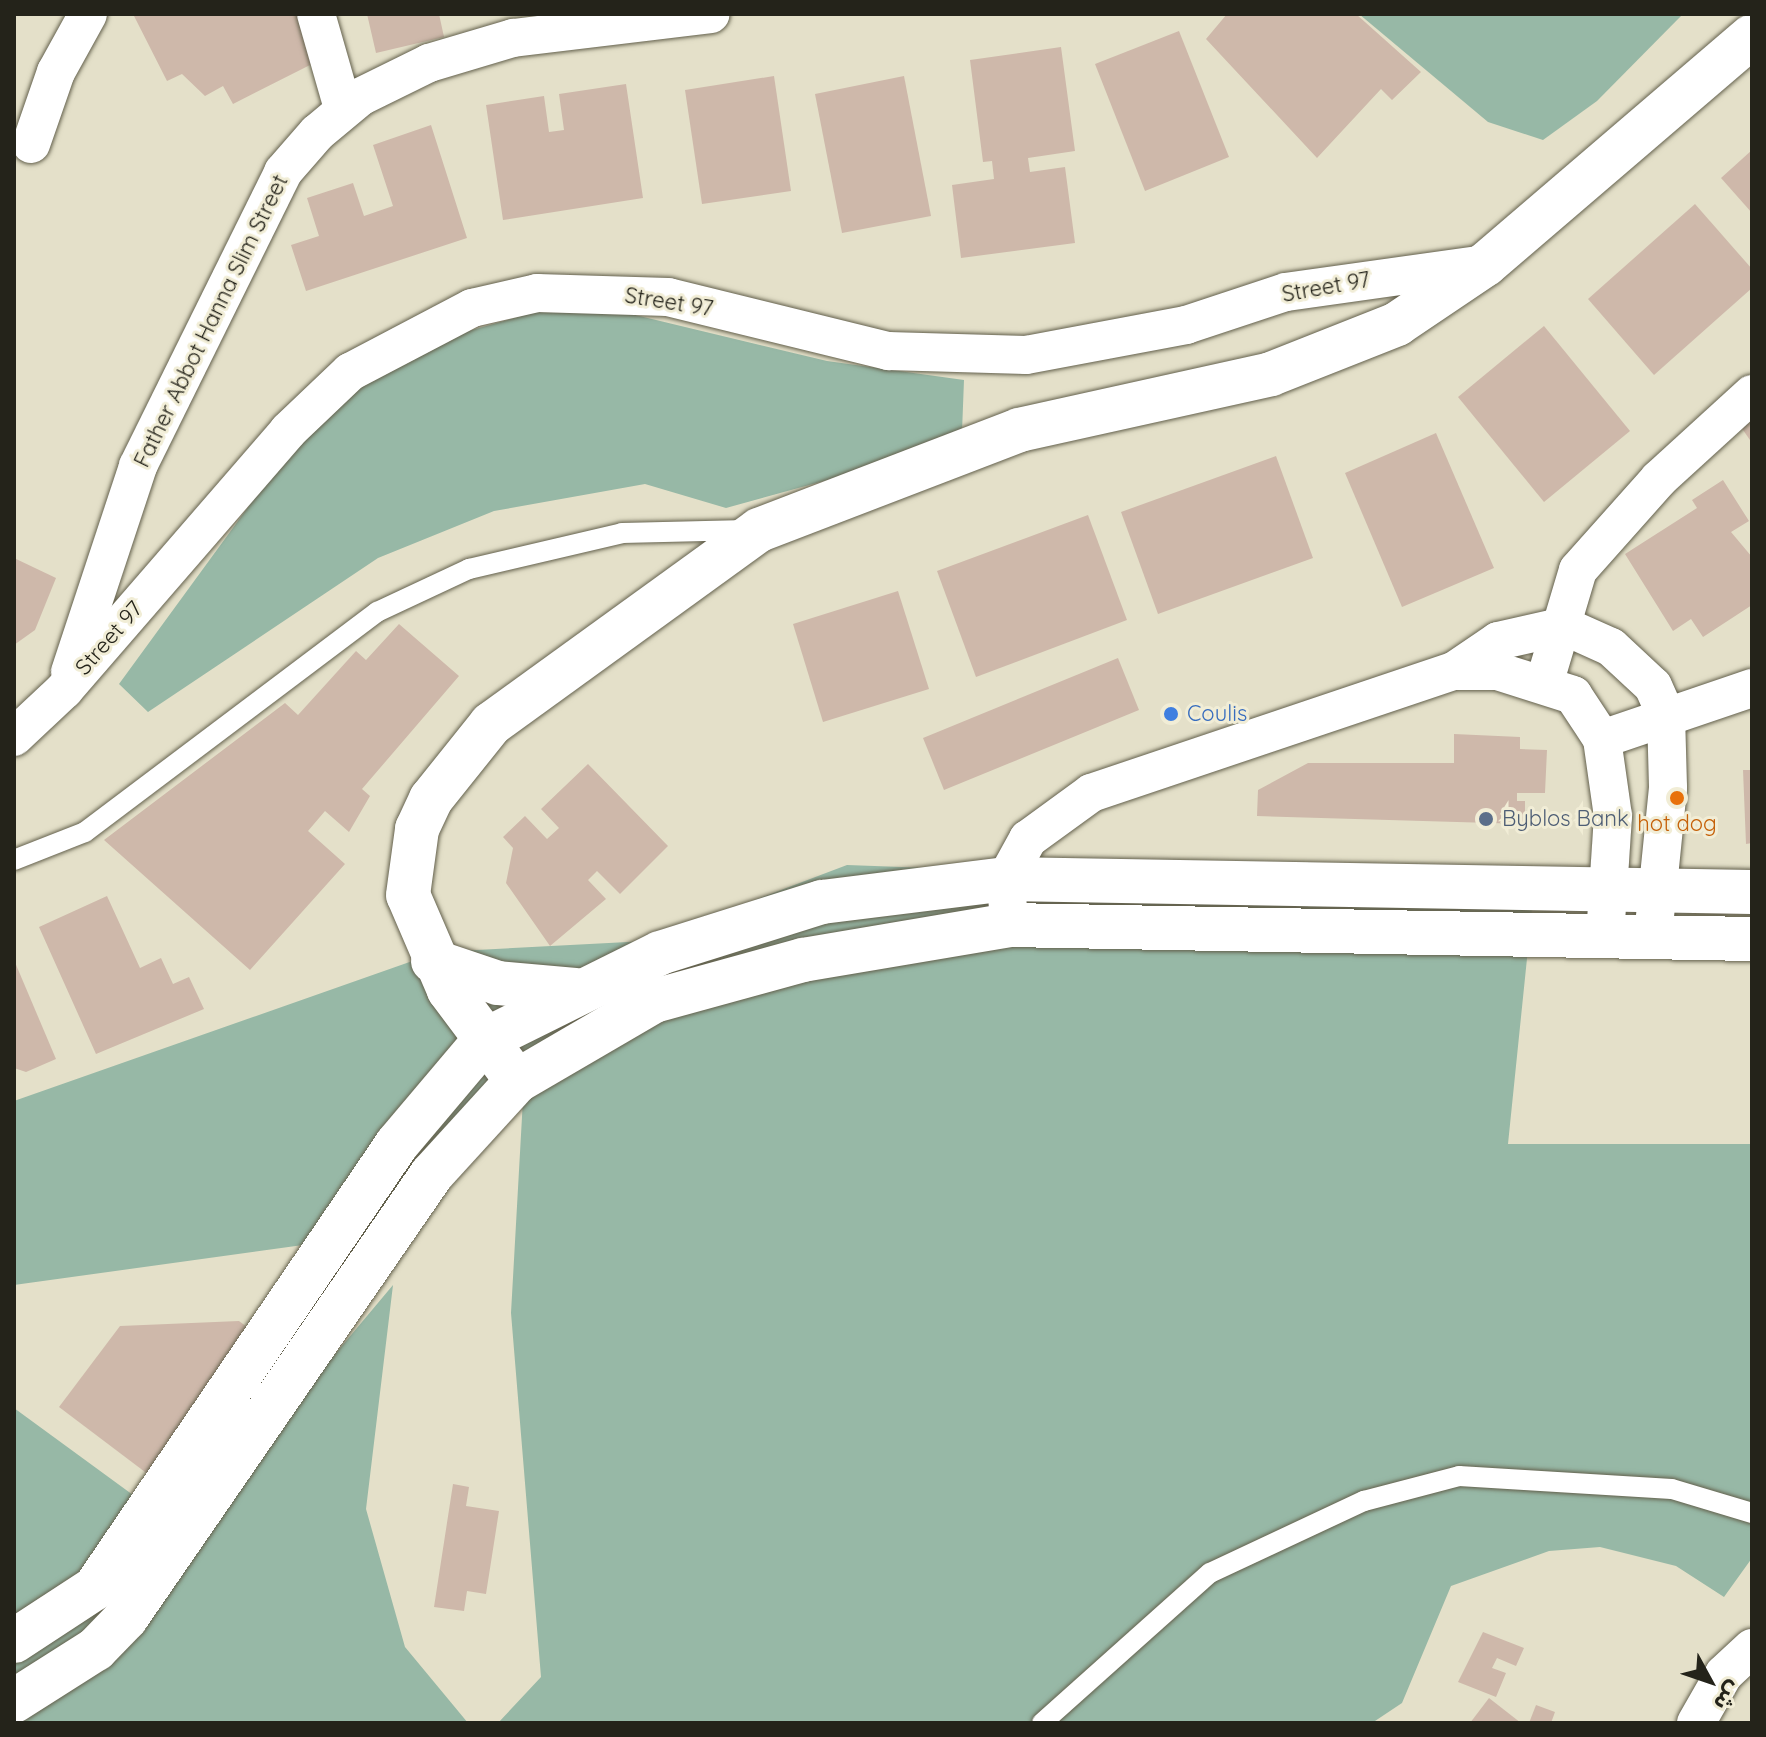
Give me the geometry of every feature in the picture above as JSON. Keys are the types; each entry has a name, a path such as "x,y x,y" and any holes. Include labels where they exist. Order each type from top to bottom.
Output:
{"main road":[{"path":"1470,265 1730,14"},
{"path":"517,1081 485,1040 433,961 408,895 409,869 417,829 454,767 491,724 609,632 759,530 1019,430 1271,374 1397,324 1752,36"},
{"path":"14,1641 95,1588 397,1144 485,1040 576,990 741,923 822,902 1006,879 1658,886 1752,892"},
{"path":"14,1701 96,1649 126,1618 432,1174 517,1081 654,1001 803,960 1009,925 1752,939"},
{"path":"433,961 498,983 576,990"}],"street":[{"path":"31,144 56,72 88,14"},
{"path":"316,14 343,108"},
{"name":"Father Abbot Hanna Slim Street","path":"64,690 138,466 283,172 343,108 429,63 513,38 711,14"},
{"name":"Street 97","path":"14,737 64,690 288,431 350,372 472,308 537,293 668,297 888,351 1026,355 1186,325 1286,292 1470,265"},
{"path":"1559,689 1558,626 1592,550 1752,394"},
{"path":"1009,925 1006,879 1028,839 1091,793 1454,671 1498,641 1558,626 1611,647 1638,668 1666,715 1665,815 1653,935"},
{"path":"1559,689 1611,647"},
{"path":"1454,671 1497,671 1559,689 1602,739 1613,816 1605,936"},
{"path":"1602,739 1752,688"},
{"path":"1613,816 1665,815"},
{"path":"1696,1723 1724,1674 1752,1648"}],"lane":[{"path":"14,860 85,832 377,612 469,569 622,533 759,530"},
{"path":"1042,1723 1210,1573 1364,1501 1459,1476 1672,1489 1752,1513"}],"green space":[{"path":"1359,14 1683,14 1597,101 1543,140 1488,122"},
{"path":"535,312 627,313 827,361 964,380 962,432 871,468 726,508 645,484 494,511 378,558 148,712 119,684 292,447 368,380 465,332"},
{"path":"847,865 1534,890 1508,1144 1752,1144 1752,1558 1724,1597 1676,1566 1600,1547 1549,1551 1451,1586 1402,1703 1372,1723 498,1723 541,1677 511,1313 523,1099 390,1233 14,1285 14,1101 438,952 647,941"},
{"path":"393,1285 366,1509 405,1647 468,1723 14,1723 14,1408 185,1533"}],"building":[{"path":"133,14 306,14 318,39 305,46 314,63 233,104 223,86 205,96 182,74 167,81"},
{"path":"367,14 439,14 444,37 376,53"},
{"path":"1227,14 1356,14 1421,72 1392,100 1381,89 1317,158 1206,39"},
{"path":"1179,31 1229,157 1145,191 1095,64"},
{"path":"1061,47 1075,151 1028,158 1030,172 1065,167 1075,243 961,258 952,185 994,179 992,161 983,162 970,60"},
{"path":"774,76 791,191 702,204 685,90"},
{"path":"904,76 931,216 842,233 815,94"},
{"path":"626,84 643,198 503,220 486,105 544,96 549,132 564,130 559,94"},
{"path":"431,125 467,238 306,291 291,245 319,236 307,198 353,183 364,216 393,206 373,145"},
{"path":"1752,150 1752,213 1721,178"},
{"path":"1695,204 1752,269 1752,288 1654,375 1588,299"},
{"path":"1544,326 1630,431 1544,502 1458,397"},
{"path":"1752,419 1752,443 1741,427"},
{"path":"1436,433 1494,568 1402,607 1345,473"},
{"path":"1276,456 1313,558 1158,614 1121,512"},
{"path":"1723,480 1749,521 1731,532 1752,557 1752,605 1703,637 1691,619 1673,631 1625,554 1697,508 1692,500"},
{"path":"1088,515 1127,620 976,677 937,571"},
{"path":"14,558 56,578 35,630 14,645"},
{"path":"898,591 929,689 823,722 793,624"},
{"path":"399,624 459,676 362,789 370,796 349,832 325,811 308,831 345,864 250,970 104,840 285,703 298,715 356,651 366,660"},
{"path":"1118,658 1139,710 944,790 923,738"},
{"path":"1454,734 1520,737 1520,749 1547,750 1545,793 1517,793 1517,801 1525,801 1525,824 1257,816 1258,790 1308,763 1454,763"},
{"path":"588,764 668,846 620,894 597,871 588,880 606,899 550,946 506,883 513,848 503,837 525,816 547,839 559,828 541,809"},
{"path":"1743,770 1752,770 1752,843 1746,844"},
{"path":"107,896 140,968 161,958 173,984 189,977 204,1009 96,1054 39,927"},
{"path":"14,960 56,1059 26,1072 14,1068"},
{"path":"239,1321 255,1333 149,1475 59,1407 120,1326"},
{"path":"453,1484 469,1487 466,1506 499,1511 486,1594 467,1591 464,1611 434,1607"},
{"path":"1483,1632 1524,1648 1516,1666 1497,1658 1492,1668 1506,1673 1496,1697 1458,1682"},
{"path":"1489,1698 1521,1723 1470,1723"},
{"path":"1536,1705 1555,1712 1551,1723 1529,1723"}],"place":[{"name":"Coulis","path":"1171,714"},
{"name":"hot dog","path":"1677,798"},
{"name":"Byblos Bank","path":"1486,819"}]}
